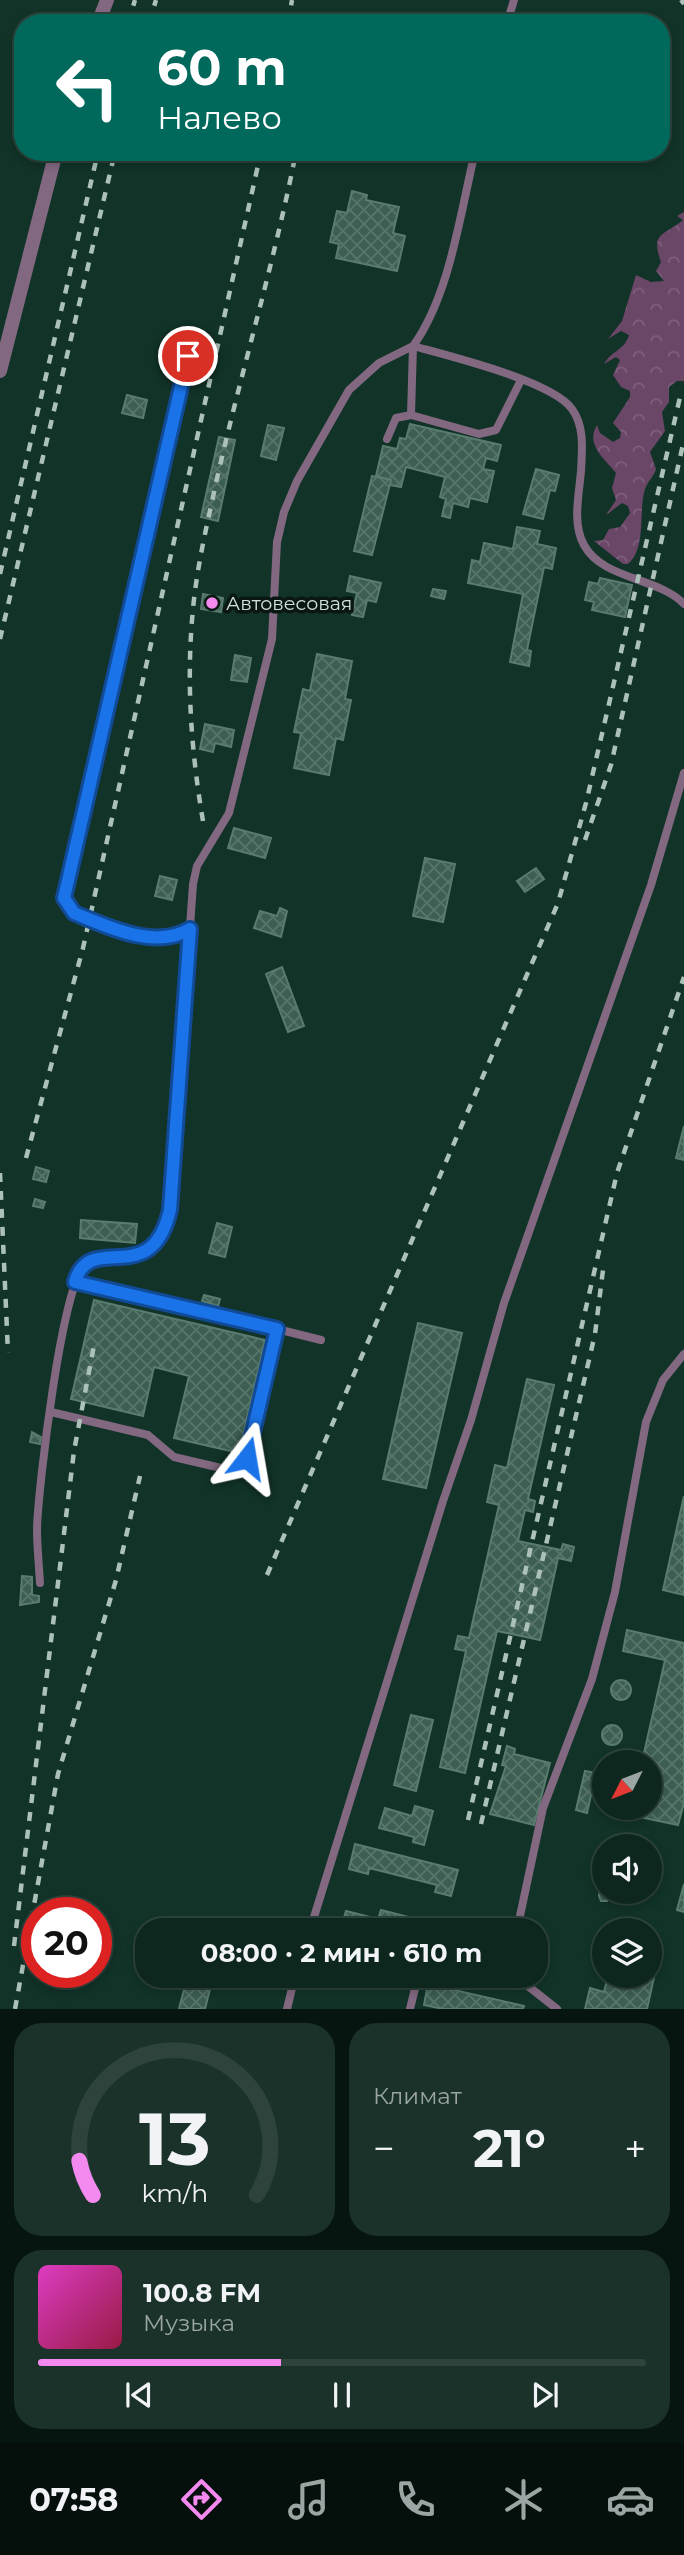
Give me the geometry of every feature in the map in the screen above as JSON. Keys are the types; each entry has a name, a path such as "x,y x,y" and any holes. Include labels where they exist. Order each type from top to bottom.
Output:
{"street":[{"path":"0,371 54,161"}],"lane":[{"path":"40,1583 37,1530 51,1412 75,1282 85,1264 93,1258 144,1254 165,1230 178,1127 194,875 229,813 275,623 277,542 284,512 297,481 349,390 379,363 414,346 429,325 440,295 473,161"},
{"path":"414,346 478,364 561,398 577,418 582,444 577,519 579,532 589,553 619,572 668,592 684,604"},
{"path":"411,415 414,346"},
{"path":"188,356 64,898 74,913 156,939 177,936 190,929"},
{"path":"387,439 396,418 411,415 478,434 491,432 500,424 521,380"},
{"path":"316,1918 439,1513 471,1420 504,1303 651,885 684,773"},
{"path":"75,1282 321,1340"},
{"path":"51,1412 148,1435 174,1457 221,1468 240,1465 250,1448 277,1329"},
{"path":"520,1918 543,1808 592,1679 615,1592 650,1410 663,1380 684,1354"},
{"path":"287,2009 292,1988"},
{"path":"410,2009 415,1988"},
{"path":"530,1988 557,2009"}],"green space":[{"path":"684,212 684,381 677,381 669,387 669,402 662,412 665,431 650,452 656,469 645,489 638,549 628,564 623,564 594,541 603,540 609,529 620,527 630,513 628,506 622,503 606,515 616,500 612,488 616,473 598,451 593,439 597,425 600,433 613,442 620,438 621,432 613,423 630,397 630,391 621,387 613,375 620,360 616,357 604,364 629,335 621,331 608,339 622,321 636,275 651,282 664,281 656,271 661,262 658,240 683,220 677,216"}],"building":[{"path":"352,191 367,195 366,200 399,207 393,233 405,236 397,271 336,258 339,244 330,242 337,211 347,213"},
{"path":"127,395 147,400 143,418 122,413"},
{"path":"410,424 501,445 497,461 486,458 483,469 494,471 487,502 470,498 468,507 453,503 450,518 442,516 446,499 440,497 445,477 406,467 401,487 390,485 391,480 376,476 383,446 397,449 400,438 406,439"},
{"path":"268,425 284,428 276,460 261,456"},
{"path":"219,437 235,440 218,521 201,517"},
{"path":"536,469 559,475 555,491 550,490 543,519 523,514"},
{"path":"372,476 391,480 372,555 354,551"},
{"path":"517,527 540,531 537,544 556,548 552,569 544,567 527,650 531,651 529,666 510,662 523,594 468,583 472,560 480,562 484,543 513,549"},
{"path":"350,576 381,583 376,602 367,600 363,617 352,615 357,593 347,591"},
{"path":"600,578 632,585 625,617 592,610 594,602 585,600 589,582 598,584"},
{"path":"433,589 446,591 444,599 431,596"},
{"name":"Автовесовая","path":"203,594 223,598 221,612 201,609"},
{"path":"317,654 352,661 345,699 351,700 343,740 336,738 329,775 294,768 301,733 294,732 303,689 310,691"},
{"path":"235,655 251,658 247,682 231,680"},
{"path":"205,724 234,730 231,747 215,743 213,752 200,749"},
{"path":"234,828 271,838 265,858 228,848"},
{"path":"425,858 455,864 443,922 413,916"},
{"path":"536,868 544,879 525,892 517,881"},
{"path":"160,876 177,880 172,900 155,896"},
{"path":"280,908 287,911 281,937 254,928 260,911 277,916"},
{"path":"282,967 304,1026 288,1032 266,974"},
{"path":"684,1126 684,1160 676,1158"},
{"path":"36,1167 49,1171 46,1182 33,1179"},
{"path":"35,1199 45,1202 43,1208 33,1206"},
{"path":"81,1220 137,1224 135,1243 80,1238"},
{"path":"217,1223 232,1227 225,1257 209,1253"},
{"path":"204,1295 220,1299 218,1306 202,1301"},
{"path":"94,1300 265,1340 239,1453 174,1438 189,1376 154,1367 143,1416 71,1399"},
{"path":"418,1323 462,1333 426,1488 383,1479"},
{"path":"527,1379 554,1385 528,1499 535,1501 533,1512 525,1510 518,1541 561,1550 563,1544 574,1547 571,1561 558,1558 540,1640 497,1631 465,1773 440,1767 466,1651 455,1649 458,1636 469,1638 499,1505 487,1502 495,1465 507,1468"},
{"path":"32,1432 41,1437 40,1444 30,1442"},
{"path":"684,1496 684,1595 663,1590"},
{"path":"22,1576 32,1577 32,1595 39,1596 39,1602 20,1605"},
{"path":"627,1630 684,1643 684,1803 678,1825 654,1820 662,1820 662,1750 645,1750 665,1660 623,1651"},
{"path":"621,1680 628,1683 631,1690 628,1697 621,1700 614,1697 611,1690 614,1683"},
{"path":"411,1715 433,1720 416,1791 394,1785"},
{"path":"612,1725 619,1728 622,1735 619,1742 612,1745 605,1742 602,1735 605,1728"},
{"path":"507,1746 515,1749 514,1754 550,1763 534,1825 490,1814 506,1766 502,1765"},
{"path":"585,1771 592,1772 592,1791 587,1813 576,1810"},
{"path":"415,1806 433,1811 424,1845 413,1842 414,1837 379,1828 385,1808 412,1816"},
{"path":"355,1844 458,1870 451,1896 435,1892 437,1885 369,1868 368,1874 349,1869"},
{"path":"684,1884 684,1912 677,1910"},
{"path":"381,1910 412,1918 378,1918"},
{"path":"346,1911 374,1918 344,1918"},
{"path":"184,1988 210,1988 205,2009 179,2009"},
{"path":"427,1988 445,1988 524,2006 523,2009 443,2009 424,2005"},
{"path":"590,1988 604,1992 605,1988 652,1988 647,2009 585,2009"}],"railway":[{"path":"131,14 135,0"},
{"path":"152,14 156,0"},
{"path":"290,14 292,0"},
{"path":"681,0 684,4"},
{"path":"0,574 96,161"},
{"path":"0,639 113,161"},
{"path":"26,1158 83,948 259,161"},
{"path":"203,821 191,715 190,662 195,593 216,483 294,161"},
{"path":"267,1575 558,903 586,803 681,393"},
{"path":"585,840 611,765 684,440"},
{"path":"468,1820 617,1173 684,977"},
{"path":"0,1173 8,1353"},
{"path":"481,1824 595,1334 603,1270"},
{"path":"14,1946 74,1451 95,1340"},
{"path":"15,2009 58,1774 116,1580 140,1476"}],"place":[{"name":"Автовесовая","path":"212,603"}],"route":[{"path":"188,356 65,883 64,898 67,907 74,913 156,939 177,936 190,929 170,1210 165,1230 153,1247 144,1254 93,1258 77,1274 75,1282 277,1329 247,1458"}]}
